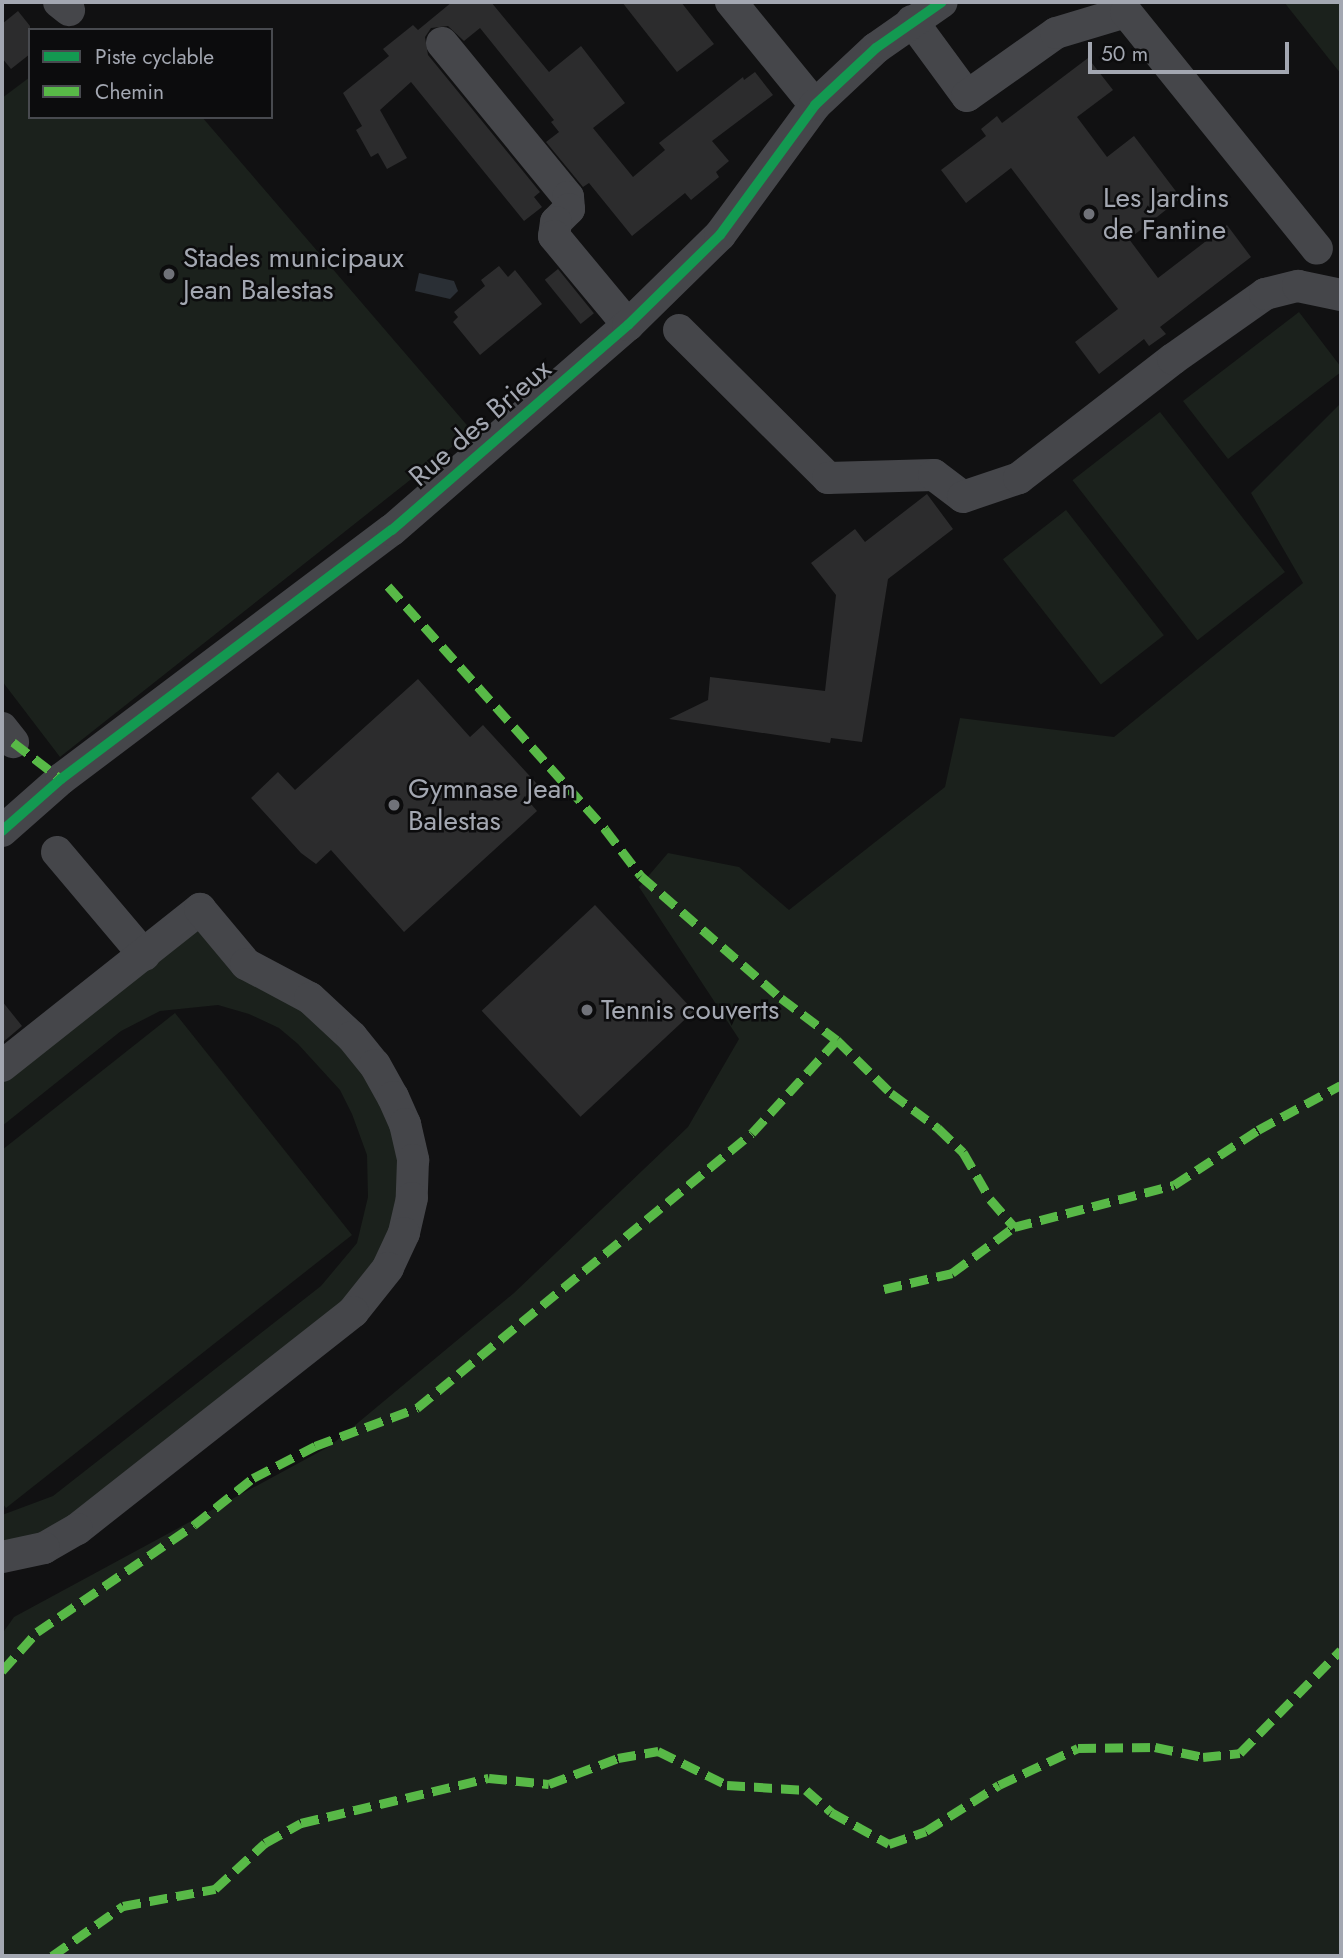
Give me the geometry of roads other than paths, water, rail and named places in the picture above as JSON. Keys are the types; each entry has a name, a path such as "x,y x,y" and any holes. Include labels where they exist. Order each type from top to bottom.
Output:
{"street":[{"path":"732,2 815,105"},
{"name":"Rue des Brieux","path":"2,831 61,779 391,530 628,326 720,235 815,105 877,48 942,2"},
{"path":"912,21 968,96 1056,33 1126,12 1317,249"},
{"path":"442,43 568,197 569,209 556,222 554,236 628,326"},
{"path":"679,330 828,478 934,475 963,497 1018,478 1172,359 1265,294 1298,286 1341,295"},
{"path":"57,852 144,955"},
{"path":"2,1066 200,909 246,964 310,998 352,1037 375,1065 393,1097 405,1124 413,1160 412,1198 404,1233 388,1268 353,1312 77,1529 44,1548 2,1558"}],"place":[{"name":"Les Jardins de Fantine","path":"1089,214"},
{"name":"Stades municipaux Jean Balestas","path":"169,274"},
{"name":"Gymnase Jean Balestas","path":"394,805"},
{"name":"Tennis couverts","path":"587,1010"}]}
